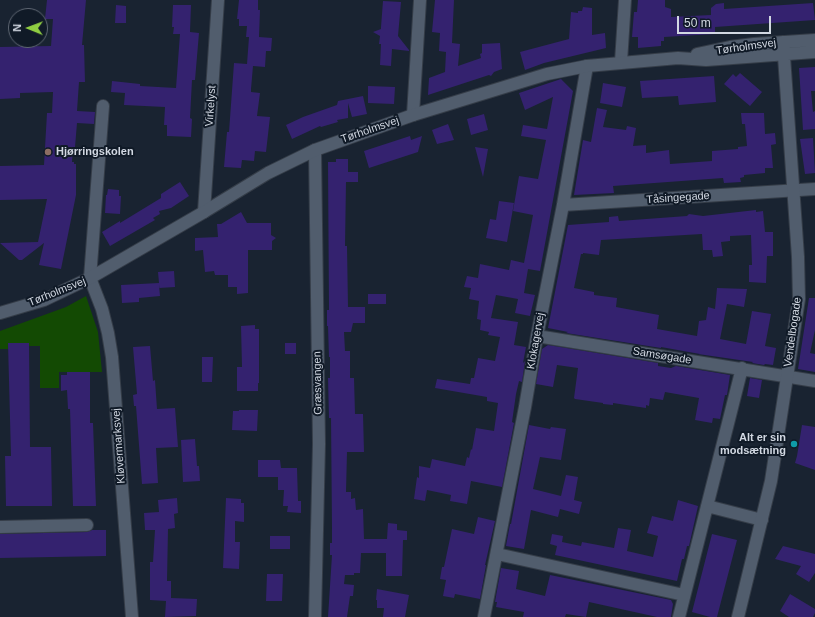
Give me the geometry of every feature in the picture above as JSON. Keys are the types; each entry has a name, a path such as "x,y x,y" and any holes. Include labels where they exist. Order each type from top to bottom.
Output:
{"street":[{"name":"Virkelyst","path":"204,212 218,0"},
{"path":"413,115 420,0"},
{"path":"621,62 625,0"},
{"name":"Tørholmsvej","path":"0,313 44,300 90,278 268,173 315,150 413,115 547,74 586,66 678,58 730,47 815,40"},
{"name":"Vendelbogade","path":"738,617 771,481 799,299 798,257 783,42"},
{"name":"Tørholmsvej","path":"678,58 706,60 815,52"},
{"name":"Klokagervej","path":"484,617 563,205 586,66"},
{"name":"Tørholmsvej","path":"90,278 103,106"},
{"name":"Græsvangen","path":"315,150 319,444 315,617"},
{"name":"Tåsingegade","path":"563,205 815,189"},
{"name":"Kløvermarksvej","path":"90,278 102,309 112,357 132,617"},
{"name":"Samsøgade","path":"537,336 815,381"},
{"path":"679,617 742,368"},
{"path":"707,506 762,520"},
{"path":"0,527 87,525"},
{"path":"497,554 684,595"}],"green space":[{"path":"86,296 98,332 102,372 59,372 59,388 40,388 40,346 29,346 28,343 8,343 8,349 0,349 0,331 66,307"}],"building":[{"path":"47,0 86,0 82,45 84,45 85,82 79,82 77,111 95,112 94,124 77,123 72,162 76,164 76,195 61,269 39,265 44,243 22,260 19,260 0,243 38,242 47,199 0,200 0,166 44,165 47,113 52,113 53,92 20,93 20,98 0,99 0,47 48,48 48,46 51,46 53,19 48,19 48,8 46,8"},
{"path":"239,0 258,0 258,10 260,10 259,37 272,38 271,51 266,51 265,67 253,66 251,89 251,92 260,93 257,116 270,117 266,152 255,151 254,161 242,160 241,168 224,167 227,132 229,132 234,63 247,64 249,37 246,37 247,26 239,26 239,19 237,19"},
{"path":"435,0 454,0 452,43 460,44 458,66 481,58 480,54 482,53 482,44 500,43 502,69 494,72 491,76 489,75 428,95 429,78 445,72 446,52 439,51 440,33 432,32"},
{"path":"638,0 665,0 665,7 671,9 671,17 711,15 711,8 716,4 724,3 724,9 813,3 815,20 715,27 715,34 664,37 664,41 661,41 661,46 638,48 638,37 632,37 634,12 637,12"},
{"path":"383,1 401,2 398,36 409,50 392,49 391,66 380,65 380,36 373,32 381,29"},
{"path":"116,5 126,6 126,23 115,23"},
{"path":"173,5 191,5 190,32 199,33 195,80 192,80 190,118 192,119 191,137 167,136 167,125 164,125 165,107 124,105 125,93 111,92 112,81 140,84 140,86 176,88 180,34 173,34"},
{"path":"583,7 592,8 592,35 605,33 606,48 544,63 525,70 520,52 569,39 571,12 578,13 578,11 582,11"},
{"path":"815,67 815,91 811,91 813,112 815,111 815,129 803,130 799,68"},
{"path":"740,73 762,92 750,106 724,84 733,74 736,77"},
{"path":"714,76 716,102 679,105 678,96 642,98 640,81"},
{"path":"561,79 573,91 540,271 528,269 524,293 535,295 530,316 515,313 518,299 496,295 491,318 518,322 514,345 526,347 522,382 519,381 516,394 512,422 514,423 502,487 471,481 467,504 450,501 451,495 427,490 425,501 414,499 417,477 419,478 419,466 430,468 432,459 465,466 467,457 469,458 471,449 472,450 476,428 494,431 498,403 487,401 487,397 435,388 437,379 470,384 471,378 474,378 478,358 495,361 500,337 488,335 489,332 480,330 481,320 477,319 479,301 469,299 471,288 464,287 467,276 478,278 480,264 509,270 511,260 524,263 533,215 513,211 519,176 538,179 546,140 521,136 523,125 547,129 553,97 525,110 519,93"},
{"path":"603,83 626,87 622,107 600,103"},
{"path":"368,86 395,87 394,104 368,103"},
{"path":"363,96 367,114 352,117 348,103 348,118 337,120 338,122 321,127 320,126 292,139 286,125 303,117 337,105 338,101"},
{"path":"597,108 607,110 603,127 626,130 627,126 636,128 633,146 646,145 646,153 669,150 670,164 712,161 712,151 738,149 738,147 747,146 745,124 742,124 741,113 764,113 765,134 775,133 776,144 771,145 773,168 765,168 765,173 744,175 744,177 740,178 741,182 724,183 723,178 613,186 614,193 574,195 583,140 591,142"},
{"path":"484,114 488,130 471,135 467,119"},
{"path":"448,124 454,140 437,144 432,130"},
{"path":"410,136 411,140 422,136 418,152 369,168 364,151"},
{"path":"813,138 815,173 805,174 800,139"},
{"path":"475,147 488,149 483,177"},
{"path":"336,159 348,159 348,172 358,172 358,182 346,182 345,246 347,246 348,307 365,307 365,323 353,323 351,332 344,332 345,351 350,351 350,378 354,378 355,414 363,414 364,452 347,452 346,492 351,492 351,499 355,498 356,510 363,509 364,539 387,539 388,523 397,524 397,530 407,531 407,540 403,540 402,576 386,576 386,553 361,553 360,573 345,575 344,584 354,585 353,596 350,596 347,617 328,617 332,555 330,555 330,543 332,543 332,529 331,418 329,418 328,378 330,378 330,357 327,326 327,310 329,310 328,162 336,162"},
{"path":"180,182 189,196 171,208 159,211 160,214 153,218 155,220 110,246 102,232 161,198 161,194"},
{"path":"108,189 119,190 119,196 121,196 120,214 105,213 106,195"},
{"path":"499,201 514,203 507,242 486,238 490,219 496,220"},
{"path":"756,210 756,212 763,211 765,232 773,232 773,256 767,256 766,283 749,282 749,265 752,265 751,235 730,236 730,241 721,242 723,256 713,257 712,250 703,250 702,234 601,240 599,255 581,254 574,288 594,292 594,295 617,298 616,307 659,315 657,329 697,336 699,321 706,320 708,307 715,309 717,288 747,289 744,307 727,304 720,339 746,344 752,311 771,314 765,346 776,348 773,365 764,365 661,347 566,333 568,332 548,328 568,225 609,222 609,217 618,216 619,221 687,216 689,214 703,216"},
{"path":"241,212 247,223 271,223 271,235 276,238 272,241 272,250 248,250 248,293 237,294 237,287 228,287 228,275 215,275 214,271 205,272 203,250 195,251 195,238 218,237 217,224 221,224"},
{"path":"174,271 175,287 159,288 160,296 139,298 139,302 122,303 121,285 159,283 158,272"},
{"path":"368,294 386,294 386,304 368,304"},
{"path":"809,298 815,298 815,330 810,353 815,354 815,372 798,369"},
{"path":"255,325 255,329 259,329 258,391 237,391 237,367 242,367 241,326"},
{"path":"8,343 29,343 30,447 51,447 52,506 6,506 5,456 11,456"},
{"path":"285,343 296,343 296,354 285,354"},
{"path":"548,345 658,363 658,366 671,368 676,366 730,375 727,395 725,395 720,419 713,418 712,423 695,420 699,398 665,392 663,400 650,398 649,406 646,405 646,408 613,403 613,405 603,404 575,399 578,368 557,365 553,387 536,384 542,349"},
{"path":"150,346 153,381 155,380 157,409 175,408 178,447 156,448 158,483 142,484 136,406 134,406 133,395 137,394 133,347"},
{"path":"202,357 213,357 212,382 202,382"},
{"path":"67,372 90,372 90,423 93,423 96,506 73,506 70,409 68,409 67,390 61,391 61,375 67,375"},
{"path":"750,378 762,380 759,398 747,396"},
{"path":"258,410 257,431 232,430 233,411"},
{"path":"529,425 550,429 551,427 566,429 561,460 540,457 533,489 561,496 566,475 578,477 574,500 582,502 579,514 560,509 558,517 531,510 524,549 506,546"},
{"path":"802,425 815,427 815,470 795,463"},
{"path":"195,439 197,466 199,466 200,481 183,482 181,440"},
{"path":"258,460 280,460 281,468 297,468 298,501 301,501 301,513 287,512 288,506 283,506 284,490 278,490 278,477 258,477"},
{"path":"177,498 178,513 174,514 175,528 168,529 167,581 171,581 171,598 197,599 196,616 165,617 166,601 150,600 150,562 153,562 155,530 145,530 144,513 159,512 158,500"},
{"path":"226,498 241,499 241,503 244,503 244,522 235,521 235,542 240,542 239,569 223,568"},
{"path":"678,500 698,506 689,546 687,546 684,559 682,559 677,581 555,555 557,546 550,544 552,534 563,536 562,542 581,546 582,542 614,548 618,528 631,530 627,551 653,557 658,536 647,533 652,516 673,521"},
{"path":"478,517 495,521 485,565 480,599 455,594 454,598 443,596 446,580 440,579 452,529 474,534"},
{"path":"92,530 106,530 106,556 0,558 0,534 87,532"},
{"path":"712,534 737,540 717,617 710,617 692,612"},
{"path":"270,536 290,536 290,549 270,549"},
{"path":"783,546 815,554 815,573 809,582 796,574 801,566 775,559"},
{"path":"501,568 519,571 516,589 545,596 550,575 671,600 673,604 671,617 657,617 589,602 586,617 566,614 565,617 523,617 524,612 496,607 497,602 495,602"},
{"path":"267,574 283,574 282,601 266,601"},
{"path":"377,589 409,595 405,617 383,617 384,608 377,608"},
{"path":"790,594 815,609 813,617 789,617 780,611"}],"place":[{"name":"Hjørringskolen","path":"48,152"},
{"name":"Alt er sin modsætning","path":"794,444"}]}
